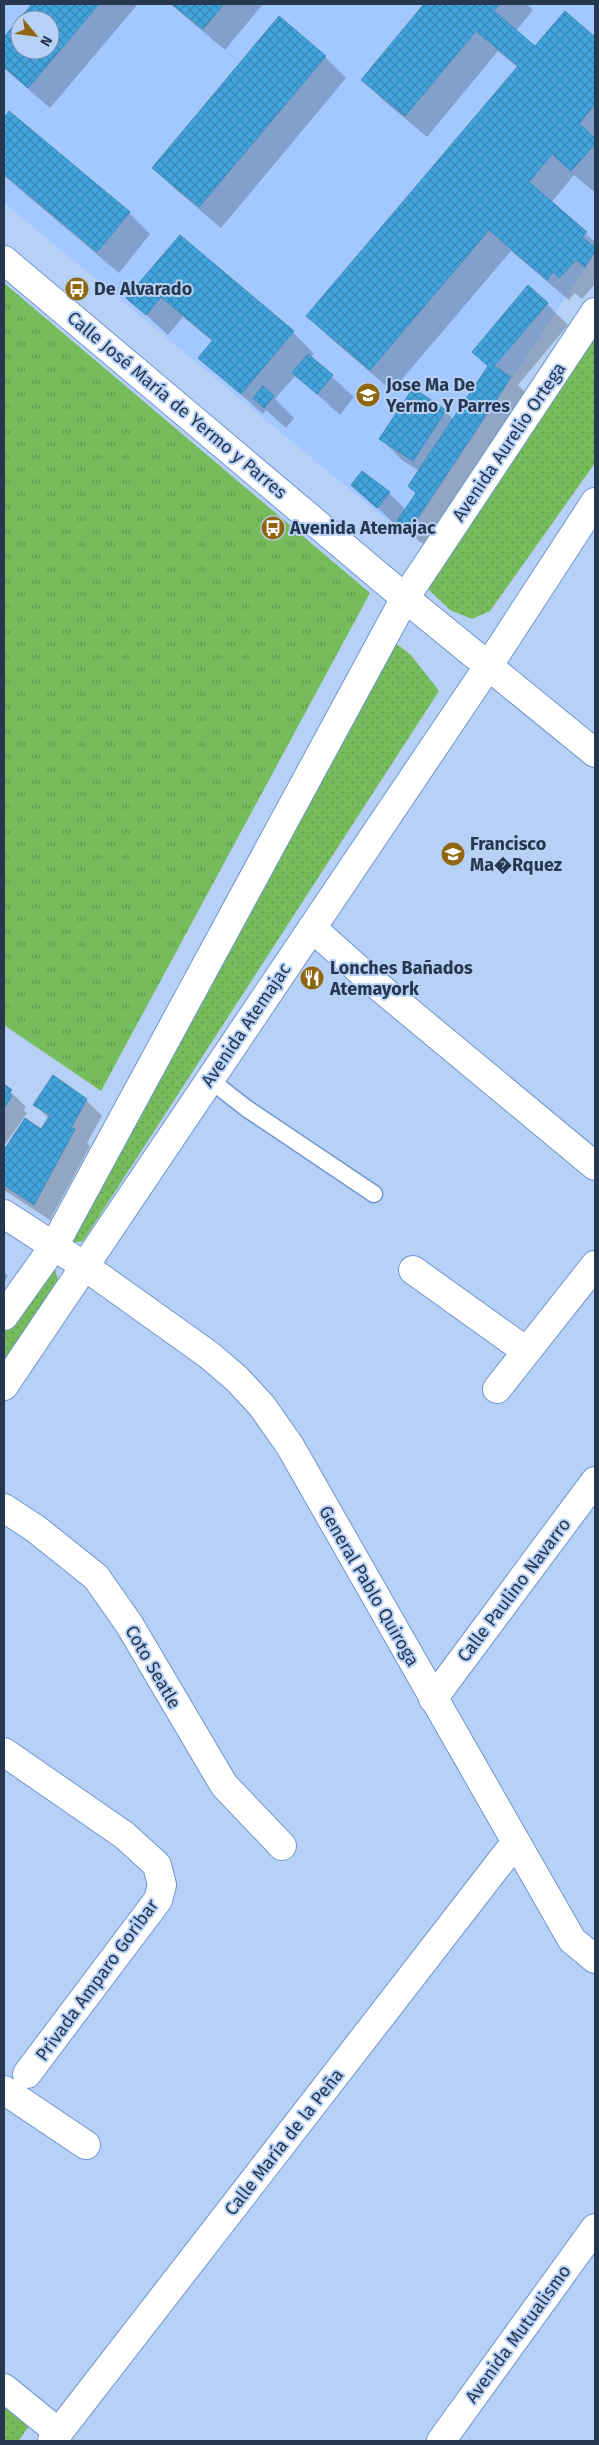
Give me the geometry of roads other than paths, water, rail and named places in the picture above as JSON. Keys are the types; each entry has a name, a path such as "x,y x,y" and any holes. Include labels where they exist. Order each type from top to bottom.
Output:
{"street":[{"name":"Calle José María de Yermo y Parres","path":"4,260 405,598 595,753"},
{"name":"Avenida Aurelio Ortega","path":"405,598 595,312"},
{"path":"489,665 595,502"},
{"path":"4,1316 54,1246 405,598"},
{"name":"Avenida Atemajac","path":"4,1386 489,665"},
{"path":"312,928 366,976 595,1166"},
{"name":"General Pablo Quiroga","path":"4,1214 84,1265 209,1356 237,1379 262,1406 290,1446 572,1940 595,1959"},
{"path":"497,1389 595,1265"},
{"path":"413,1270 526,1351"},
{"name":"Calle Paulino Navarro","path":"433,1699 595,1481"},
{"name":"Coto Seatle","path":"4,1508 36,1528 96,1577 128,1624 224,1785 282,1846"},
{"name":"Privada Amparo Goribar","path":"6,1759 124,1835 157,1865 162,1885 158,1900 27,2074"},
{"name":"Calle María de la Peña","path":"55,2437 515,1843"},
{"path":"4,2090 86,2145"},
{"name":"Avenida Mutualismo","path":"441,2441 595,2228"},
{"path":"4,2388 55,2437"}],"lane":[{"path":"209,1079 246,1108 374,1194"}],"place":[{"name":"De Alvarado","path":"77,289"},
{"name":"Jose Ma De Yermo Y Parres","path":"368,395"},
{"name":"Avenida Atemajac","path":"273,528"},
{"name":"Francisco Ma�Rquez","path":"453,854"},
{"name":"Lonches Bañados Atemayork","path":"312,978"}]}
